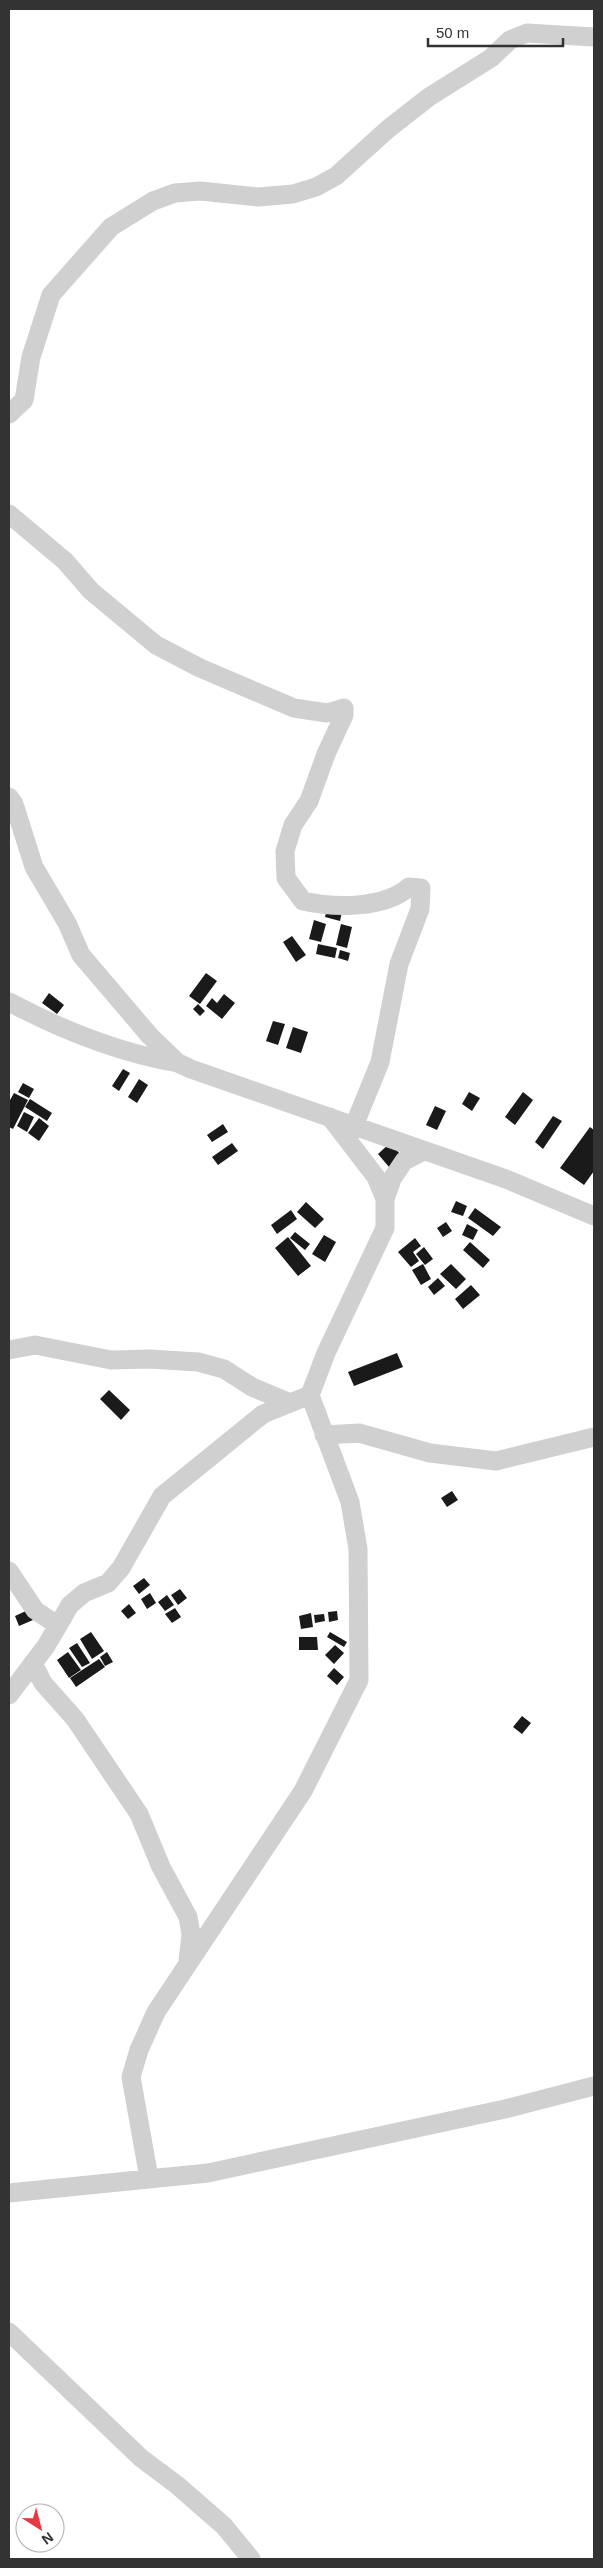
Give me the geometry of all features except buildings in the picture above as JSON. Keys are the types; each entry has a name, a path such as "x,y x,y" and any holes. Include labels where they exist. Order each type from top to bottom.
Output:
{"street":[{"path":"9,414 24,400 32,357 51,295 111,227 153,201 175,193 200,192 258,196 293,194 316,187 336,176 388,129 429,97 491,58 510,40 527,33 594,37"},
{"path":"9,514 65,561 90,592 156,645 200,668 294,708 327,713 344,708 344,715 326,754 309,801 293,824 284,850 286,878 304,901 320,905 360,906 400,895 409,887 421,888 420,909 399,964 380,1062 354,1126"},
{"path":"9,797 14,804 34,867 67,923 81,955 150,1036 178,1062 191,1070 329,1116 424,1152 506,1179 594,1216"},
{"path":"9,1002 34,1015 100,1040 151,1058 178,1062"},
{"path":"329,1116 376,1177 385,1199"},
{"path":"149,2178 131,2077 139,2050 156,2012 303,1791 359,1680 358,1549 350,1502 310,1395 326,1353 385,1228 385,1199 392,1179 404,1161 424,1152"},
{"path":"9,1350 35,1344 111,1360 150,1358 198,1362 224,1370 252,1387 288,1402"},
{"path":"9,1695 33,1663 70,1605 84,1593 108,1583 121,1568 162,1496 263,1414 288,1402 310,1395"},
{"path":"324,1435 359,1433 430,1453 496,1461 594,1437"},
{"path":"9,1571 35,1610 57,1626"},
{"path":"33,1663 43,1683 75,1720 139,1814 161,1867 188,1917 191,1934 188,1965"},
{"path":"9,2194 208,2173 505,2109 594,2086"},
{"path":"9,2332 141,2458 224,2526 252,2559"}]}
